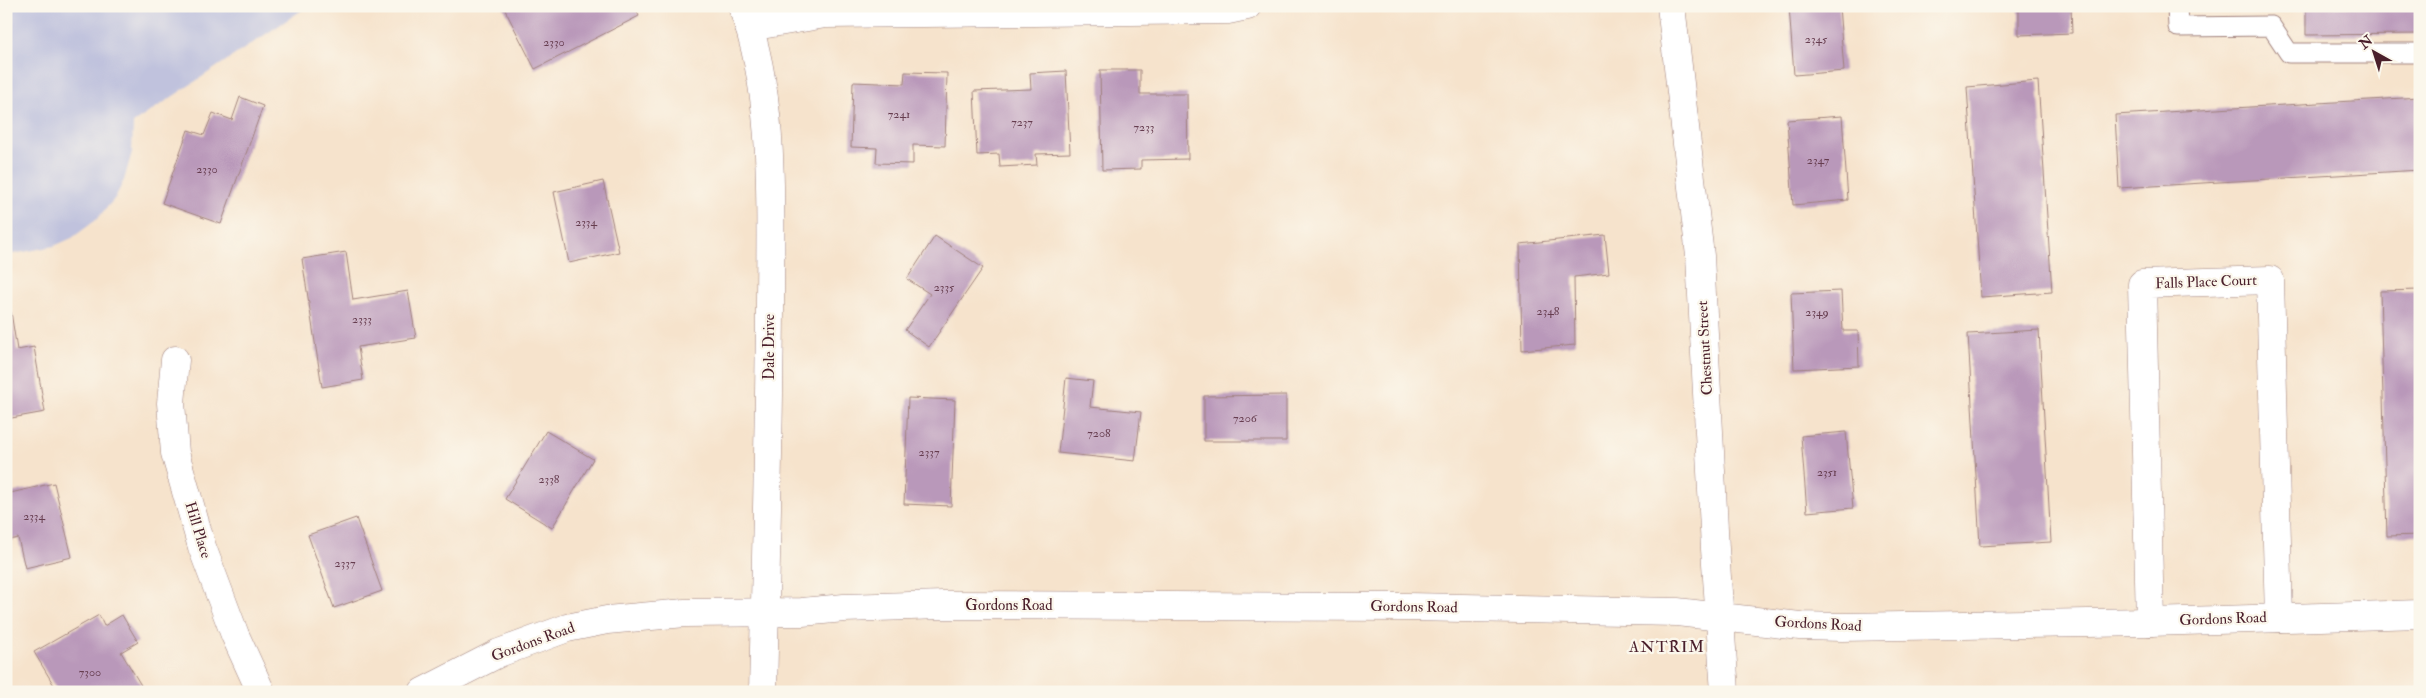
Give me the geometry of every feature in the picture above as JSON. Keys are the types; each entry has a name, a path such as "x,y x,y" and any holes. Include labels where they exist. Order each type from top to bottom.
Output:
{"street":[{"path":"745,17 825,14 1228,10 1247,6"},
{"name":"Chestnut Street","path":"1671,6 1700,256 1715,550 1725,692"},
{"name":"Dale Drive","path":"745,17 758,59 768,146 770,209 763,692"},
{"name":"Falls Place Court","path":"2150,622 2142,284 2270,280 2279,618"},
{"name":"Hill Place","path":"175,360 171,403 175,453 202,547 235,635 261,692"},
{"name":"Gordons Road","path":"423,692 499,653 567,628 607,620 685,613 943,605 1407,607 1677,612 1800,626 1842,627 2150,622 2420,614"}],"lane":[{"path":"2177,6 2178,27 2271,26 2289,53 2420,53"}],"shaded area":[{"path":"6,6 308,6 133,123 132,152 124,180 115,198 96,220 72,238 54,246 13,254 6,253"}],"building":[{"path":"503,6 634,6 639,16 535,69"},
{"path":"1789,6 1839,6 1844,71 1794,75"},
{"path":"2019,6 2071,6 2072,33 2019,35"},
{"path":"2306,6 2420,6 2420,34 2306,35"},
{"path":"1100,70 1140,70 1140,94 1187,94 1188,159 1141,160 1141,169 1102,170"},
{"path":"1066,71 1070,153 1036,154 1037,165 1000,167 999,154 977,155 974,91 1031,89 1030,73"},
{"path":"905,72 947,73 945,146 913,145 913,164 876,163 877,148 851,147 853,82 904,84"},
{"path":"2038,81 2052,292 1981,297 1967,87"},
{"path":"240,97 263,106 221,224 162,203 188,130 204,135 213,113 232,120"},
{"path":"2420,97 2420,170 2119,188 2115,115"},
{"path":"1842,116 1848,200 1793,205 1787,120"},
{"path":"603,181 619,252 569,263 554,192"},
{"path":"1605,235 1609,273 1574,277 1575,345 1522,350 1520,244"},
{"path":"935,236 983,268 929,347 905,330 930,294 907,279"},
{"path":"346,252 353,300 408,291 416,338 358,347 363,380 322,387 302,259"},
{"path":"2420,290 2420,535 2387,536 2380,291"},
{"path":"1841,291 1843,331 1858,331 1859,366 1794,369 1791,293"},
{"path":"11,312 17,350 34,347 45,412 6,419 6,313"},
{"path":"2039,330 2051,542 1980,546 1968,334"},
{"path":"1066,378 1093,381 1090,407 1141,412 1135,461 1058,453"},
{"path":"1286,395 1286,441 1204,441 1204,396"},
{"path":"908,398 955,400 951,506 904,504"},
{"path":"546,431 593,459 552,528 505,499"},
{"path":"1846,432 1853,508 1807,512 1801,436"},
{"path":"54,483 72,557 25,568 18,538 6,541 6,494"},
{"path":"356,518 382,591 334,608 308,535"},
{"path":"99,615 104,626 122,615 138,642 121,652 145,692 58,692 34,652"}],"district":[{"name":"ANTRIM","path":"1667,647"}]}
